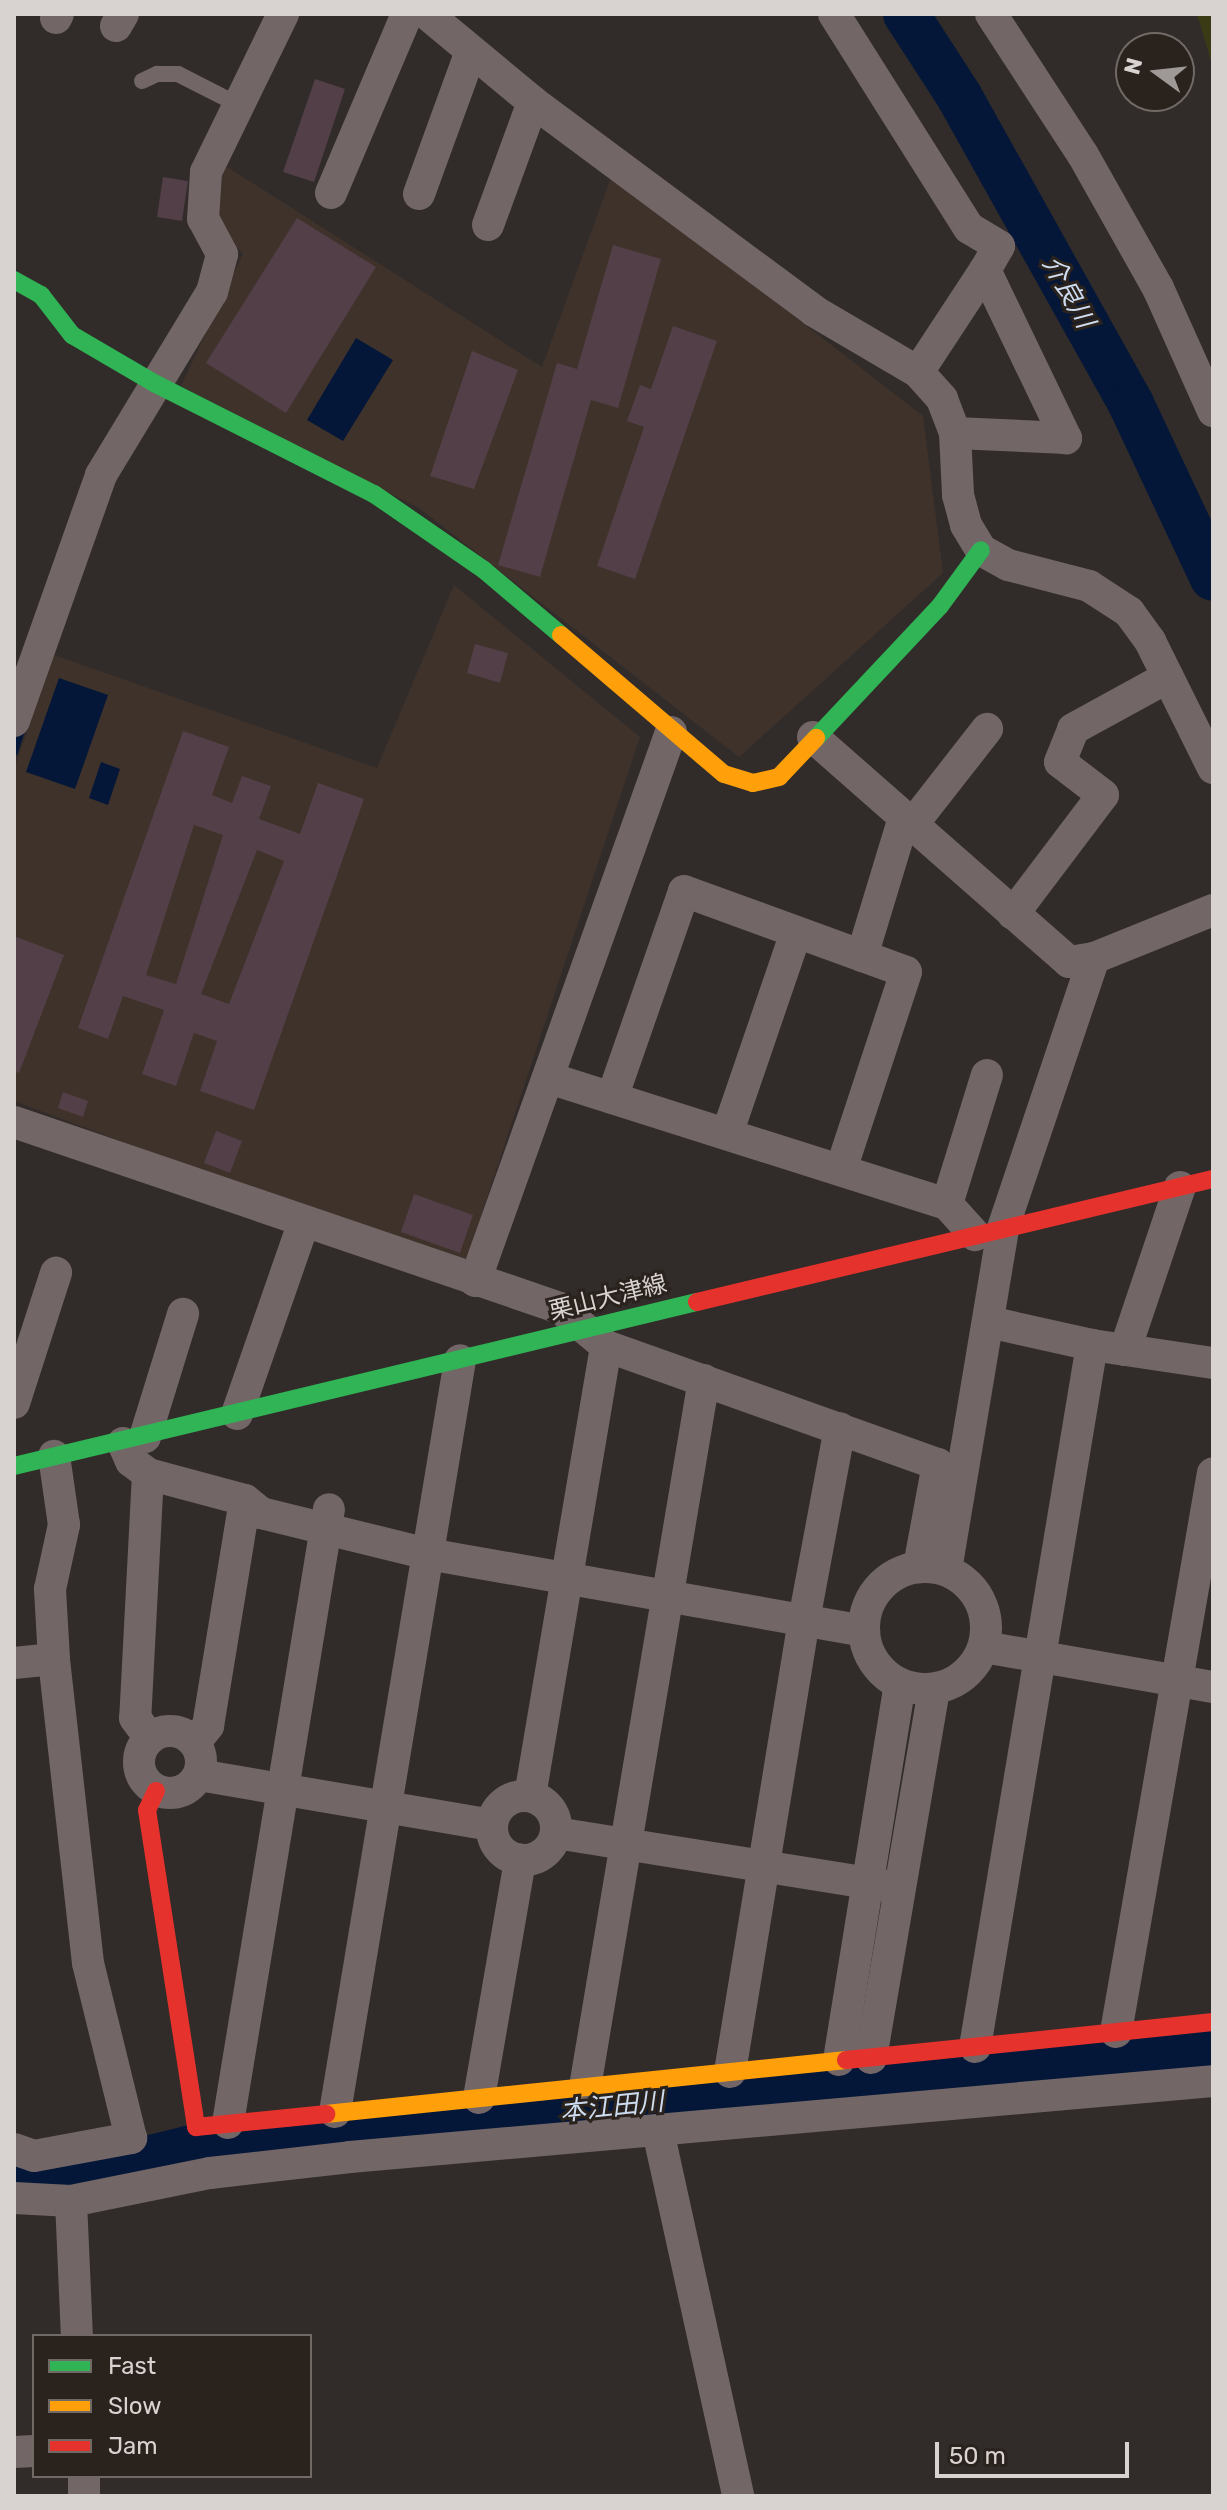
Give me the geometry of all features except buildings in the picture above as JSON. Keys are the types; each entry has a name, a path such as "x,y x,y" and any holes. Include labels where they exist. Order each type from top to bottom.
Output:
{"street":[{"path":"14,721 101,475 212,292 222,254 203,219 206,172 283,14"},
{"path":"331,193 407,14"},
{"path":"427,14 533,102 814,311 918,372 942,399 955,433 958,495 966,525 981,550 1008,565 1089,586 1129,612 1150,641 1213,768"},
{"path":"991,14 1083,155 1150,274 1213,411"},
{"path":"833,15 969,228 999,246 918,372"},
{"path":"419,194 471,51"},
{"path":"488,225 533,102"},
{"path":"955,433 1066,438 985,270"},
{"path":"14,280 41,295 72,335 156,384 374,494 484,570 724,774 753,783 779,777 813,737 940,606 981,550"},
{"path":"1150,641 1164,640 1213,723"},
{"path":"1013,914 1103,795 1060,762 1073,729 1168,677"},
{"path":"862,956 908,822 987,729"},
{"path":"475,1281 671,732"},
{"path":"813,737 1069,962 1094,958 1213,910"},
{"path":"612,1098 684,891 906,972 841,1170"},
{"path":"727,1134 796,932"},
{"path":"932,1569 989,1322 989,1232 1094,958"},
{"path":"947,1204 987,1075"},
{"path":"549,1078 947,1204 989,1232"},
{"path":"14,1122 560,1308 595,1337 704,1380 938,1464 932,1569"},
{"name":"栗山大津線","path":"14,1466 134,1440 460,1360 595,1337 989,1232 1213,1179"},
{"path":"1125,1350 1180,1187"},
{"path":"237,1414 304,1222"},
{"path":"14,1403 56,1273"},
{"path":"183,1314 134,1440 131,1461 148,1474 245,1500 261,1513 328,1519 430,1543 866,1620"},
{"path":"989,1322 1092,1345 1213,1363"},
{"path":"530,1796 569,1567 595,1337"},
{"path":"975,2047 1092,1345"},
{"path":"335,2112 460,1360"},
{"path":"585,2087 704,1380"},
{"path":"730,2072 806,1609 840,1428"},
{"path":"14,2149 34,2156 131,2138 88,1963 54,1659 50,1589 64,1525 54,1456"},
{"path":"1116,2032 1213,1473"},
{"path":"148,1474 135,1718 150,1738"},
{"path":"195,1742 208,1726 245,1500"},
{"path":"228,2123 328,1519"},
{"path":"932,1569 963,1580 976,1593 984,1611 985,1638 965,1675 934,1689 900,1684 875,1663 866,1620 887,1580 932,1569"},
{"path":"985,1638 1179,1672 1213,1687"},
{"path":"14,1663 54,1659"},
{"path":"1179,1672 1213,1666"},
{"path":"871,2058 900,1684"},
{"path":"839,2060 934,1689"},
{"path":"169,1731 195,1742 201,1755 199,1775 193,1784 176,1793 156,1791 142,1777 139,1767 143,1746 150,1738 169,1731"},
{"path":"199,1775 491,1825"},
{"path":"156,1791 147,1810 196,2127 1213,2022"},
{"path":"530,1796 539,1799 552,1813 556,1833 553,1842 539,1856 520,1860 502,1852 496,1844 491,1825 504,1802 530,1796"},
{"path":"556,1833 883,1885"},
{"path":"479,2098 520,1860"},
{"path":"14,2198 71,2201 210,2173 1213,2081"},
{"path":"658,2131 738,2496"},
{"path":"71,2201 77,2334"}],"lane":[{"path":"142,81 157,74 178,74 239,105"}],"shaded area":[{"path":"1195,14 1213,14 1213,68 1199,20"},
{"path":"224,165 542,367 612,175 923,416 943,573 739,757 419,508 181,386 243,254 207,212"},
{"path":"454,585 640,737 463,1270 14,1101 14,769 54,655 377,768"}],"water":[{"path":"356,338 393,360 343,441 307,420"},
{"path":"59,678 108,695 75,789 26,772"},
{"path":"101,762 120,769 108,805 89,798"}],"waterway":[{"name":"介良川","path":"906,14 959,96 1131,404 1213,578"},
{"path":"14,752 23,725"},
{"name":"本江田川","path":"14,2169 97,2171 187,2149 359,2138 606,2106 883,2085 1213,2052"},
{"path":"851,2087 853,2071"}],"traffic: fast":[{"path":"14,280 41,295 72,335 156,384 374,494 484,570 561,635"},
{"path":"816,738 940,606 981,550"},
{"path":"14,1466 697,1302"}],"traffic: slow":[{"path":"561,635 724,774 753,783 779,777 816,738"},
{"path":"326,2114 846,2060"}],"traffic: jam":[{"path":"697,1302 1213,1179"},
{"path":"156,1791 147,1810 196,2127 326,2114"},
{"path":"846,2060 1213,2022"}]}
